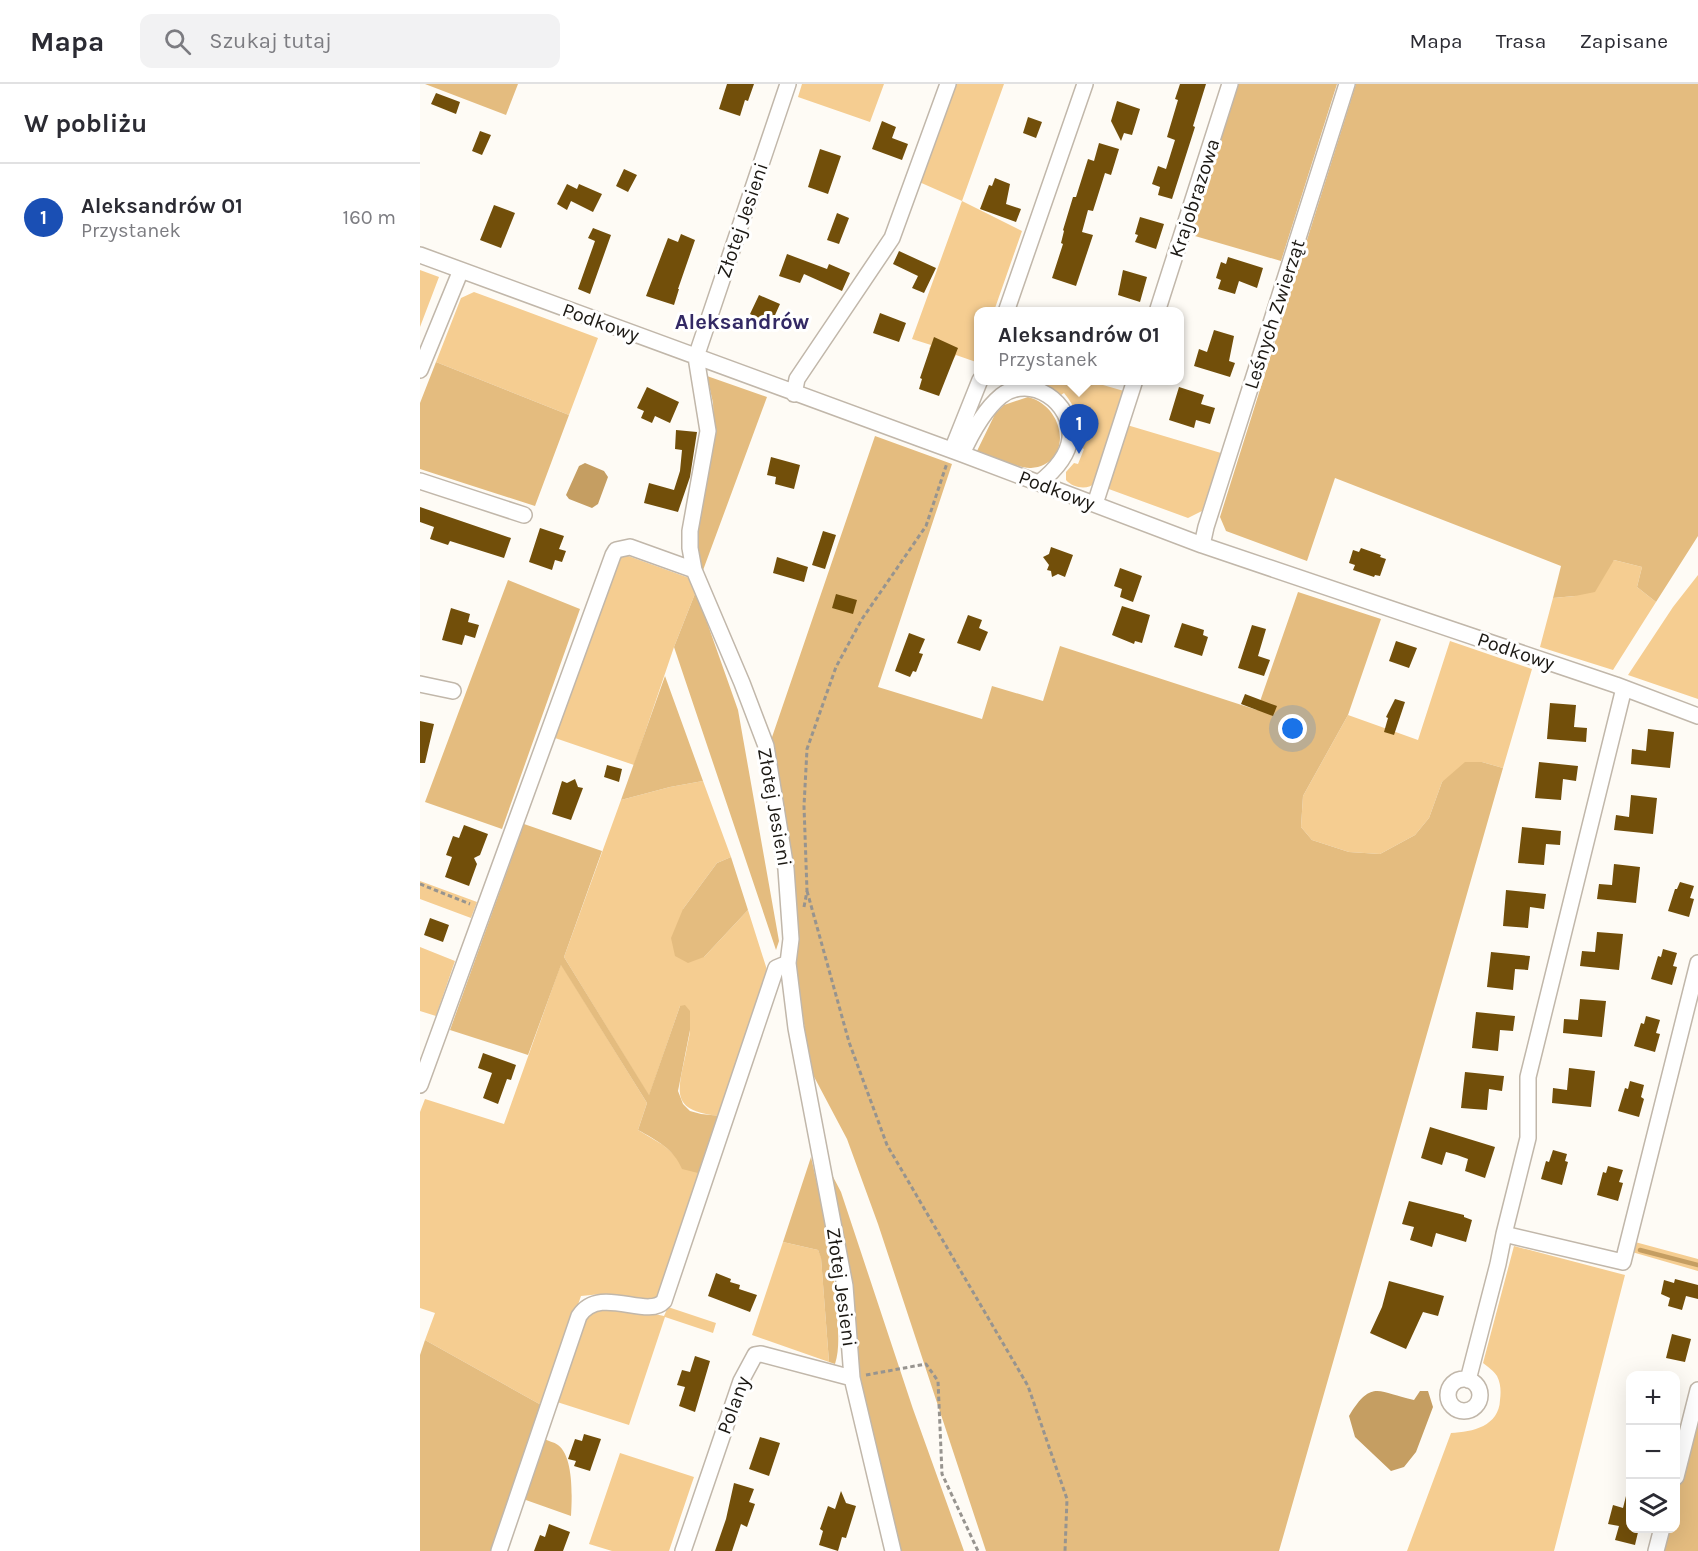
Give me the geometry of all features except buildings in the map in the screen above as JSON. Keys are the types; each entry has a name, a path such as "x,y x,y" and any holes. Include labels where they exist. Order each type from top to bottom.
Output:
{"street":[{"name":"Złotej Jesieni","path":"788,84 696,357 708,431 690,531 690,548 694,570 742,683 765,746 786,869 791,939 788,963 804,1075 845,1286 852,1378 893,1551"},
{"path":"794,394 797,379 892,238 948,84"},
{"path":"1008,307 1085,84"},
{"name":"Krajobrazowa","path":"1159,307 1230,84"},
{"name":"Leśnych Zwierząt","path":"1202,545 1347,84"},
{"name":"Podkowy","path":"420,255 957,452 1202,545 1624,688 1698,716"},
{"path":"420,370 461,270"},
{"path":"957,452 979,385"},
{"path":"1095,504 1134,385"},
{"path":"957,452 986,413 1011,390 1022,387 1047,393 1062,408 1067,418 1070,438 1063,458 1039,483"},
{"path":"420,481 524,515"},
{"path":"420,1085 613,555 616,550 630,547 694,570"},
{"path":"420,684 453,691"},
{"path":"1468,1380 1528,1138 1528,1077 1624,688"},
{"path":"499,1551 584,1307 594,1302 655,1306 660,1305 664,1300 777,968 788,963"},
{"path":"1504,1234 1623,1262 1698,963"},
{"name":"Polany","path":"683,1551 741,1381 755,1355 761,1354 852,1378"},
{"path":"1680,1461 1698,1390"},
{"path":"1656,1551 1661,1533"}],"path":[{"path":"804,910 807,891 804,806 807,749 841,657 862,619 926,526 938,487 957,452"},
{"path":"420,884 483,910"},
{"path":"807,891 849,1042 887,1146 1028,1386 1067,1499 1065,1551"},
{"path":"852,1378 926,1364 932,1372 938,1381 942,1474 978,1551"}],"shaded area":[{"path":"425,84 518,84 506,115"},
{"path":"802,84 884,84 870,122 798,97"},
{"path":"952,84 1004,84 962,201 917,181"},
{"path":"1236,84 1337,84 1281,261 1188,234"},
{"path":"1356,84 1698,84 1698,536 1656,602 1637,587 1642,567 1614,560 1595,592 1553,598 1561,566 1335,478 1307,561 1226,531 1220,517"},
{"path":"962,201 1022,231 995,307 974,307 974,361 956,355 953,360 929,349 931,345 912,339"},
{"path":"420,270 439,277 420,327"},
{"path":"474,292 598,338 569,415 436,362 461,298"},
{"path":"436,362 569,415 535,506 420,469 420,403"},
{"path":"707,376 767,397 702,573 698,530 714,428 713,403"},
{"path":"1044,385 1103,385 1124,391 1096,482 1089,487 1073,485 1066,480 1066,472 1074,463 1078,464 1084,449 1080,447 1079,425 1069,399 1064,393 1061,395"},
{"path":"1028,397 1041,403 1051,412 1057,423 1060,435 1059,447 1054,457 1045,464 1026,468 977,451 995,414 1004,405"},
{"path":"1127,425 1221,453 1202,511 1188,518 1106,488"},
{"path":"875,436 952,464 878,687 982,719 992,686 1043,701 1060,646 1257,710 1298,592 1381,619 1348,715 1303,796 1301,827 1312,840 1349,852 1380,854 1415,835 1429,818 1442,782 1465,762 1482,762 1503,768 1279,1551 986,1551 878,1224 847,1139 811,1071 795,963 770,743"},
{"path":"585,463 604,471 608,477 598,504 592,508 569,499 566,495 579,466"},
{"path":"620,553 692,579 696,591 674,647 634,765 555,738"},
{"path":"1614,560 1642,567 1637,587 1656,602 1613,670 1540,647 1553,598 1575,596"},
{"path":"1698,575 1698,699 1628,675 1673,607"},
{"path":"508,580 580,609 502,829 425,802"},
{"path":"696,591 738,710 779,941 776,950 674,647"},
{"path":"1450,641 1532,669 1503,768 1482,762 1442,782 1429,818 1415,835 1380,854 1349,852 1312,840 1301,827 1303,796 1348,715 1418,740"},
{"path":"665,676 703,781 621,800"},
{"path":"703,781 731,857 717,863 683,909 704,957 748,910 768,973 721,1116 691,1109 680,1096 681,1075 690,1031 685,1006 680,1006 649,1096 564,957 621,800"},
{"path":"524,824 602,851 564,957 649,1095 680,1006 685,1005 690,1011 690,1030 678,1091 683,1104 690,1111 721,1116 702,1174 682,1169 674,1156 658,1141 638,1130 647,1103 561,965 528,1055 450,1030"},
{"path":"731,857 748,910 704,957 688,963 675,956 671,938 683,909 717,863"},
{"path":"420,881 477,902 471,918 420,899"},
{"path":"420,947 455,961 436,1016 420,1011"},
{"path":"561,964 647,1103 638,1130 663,1145 702,1174 661,1294 648,1302 601,1294 581,1296 543,1406 425,1340 435,1313 420,1308 420,1112 425,1099 504,1124"},
{"path":"811,1157 824,1215 836,1294 838,1352 835,1364 829,1362 821,1258 818,1250 783,1242"},
{"path":"829,1169 841,1192 913,1409 964,1551 901,1551 858,1370"},
{"path":"783,1242 818,1250 821,1257 829,1362 752,1335"},
{"path":"1635,1242 1698,1259 1698,1271 1632,1252"},
{"path":"1514,1246 1625,1275 1554,1551 1407,1551 1451,1433 1483,1426 1490,1422 1499,1409 1501,1391 1497,1376 1483,1363"},
{"path":"601,1305 664,1316 668,1307 716,1323 713,1333 665,1317 629,1425 557,1402 588,1312"},
{"path":"425,1340 543,1406 493,1551 420,1551 420,1355"},
{"path":"1420,1391 1428,1391 1433,1407 1416,1452 1404,1467 1391,1471 1355,1437 1349,1416 1364,1396 1370,1392 1384,1392 1414,1400"},
{"path":"1698,1403 1698,1551 1660,1551 1665,1533 1680,1533 1680,1475"},
{"path":"544,1439 558,1445 567,1459 571,1478 571,1516 523,1499"},
{"path":"620,1453 694,1477 669,1551 612,1551 589,1544"}],"waterway":[{"path":"1640,1250 1698,1265"}],"place":[{"name":"Aleksandrów 01","path":"1079,454"}],"district":[{"name":"Aleksandrów","path":"742,321"}]}
